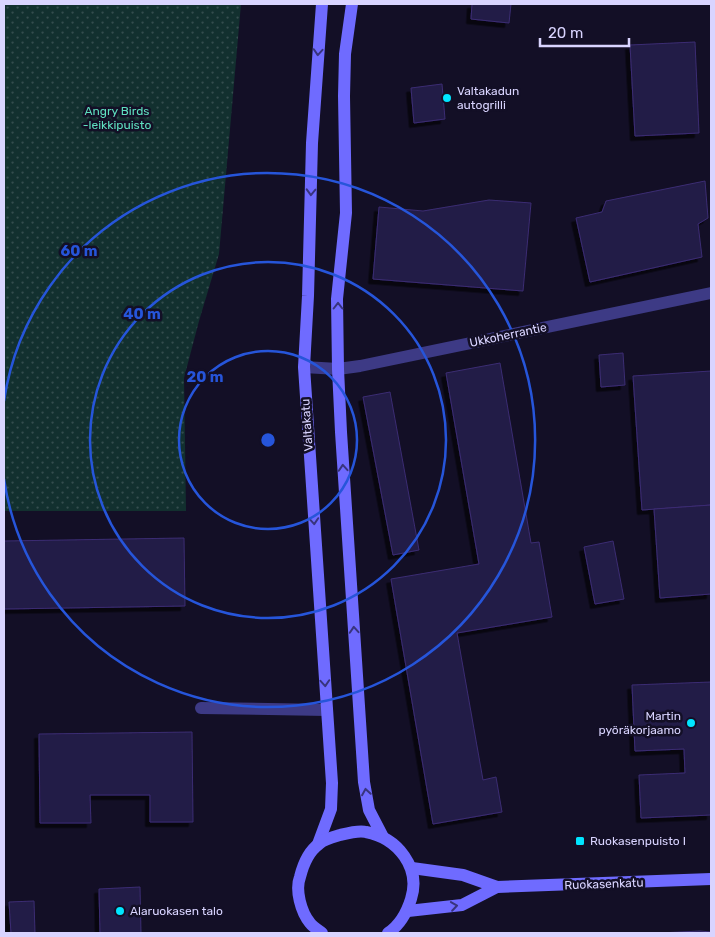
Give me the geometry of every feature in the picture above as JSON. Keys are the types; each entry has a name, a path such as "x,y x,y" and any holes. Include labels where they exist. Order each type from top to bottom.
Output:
{"street":[{"name":"Valtakatu","path":"322,4 312,143 304,367 332,783 331,809 318,844 304,863 297,883 302,911 310,924 322,933"},
{"path":"352,4 345,54 346,213 338,299 338,369 364,782 369,810 383,837"},
{"name":"Ukkoherrantie","path":"304,367 338,369 360,366 711,294"},
{"path":"201,708 327,710"},
{"path":"318,844 345,834 365,831 383,837 394,845 406,858 412,868 415,880 414,891 408,911 393,930 388,933"},
{"name":"Ruokasenkatu","path":"412,868 463,875 497,888 711,879"},
{"name":"Ruokasenkatu","path":"408,911 462,905 497,888"}],"green space":[{"name":"Angry Birds -leikkipuisto","path":"4,4 241,4 219,254 184,378 186,511 4,511"}],"building":[{"path":"472,4 511,4 509,23 471,19"},
{"path":"695,42 699,133 635,136 630,45"},
{"path":"442,84 445,119 414,123 411,88"},
{"path":"705,181 708,218 698,224 702,257 590,282 576,218 602,212 606,201"},
{"path":"489,200 531,203 523,291 373,279 379,207 423,211"},
{"path":"623,353 625,385 601,387 599,355"},
{"path":"500,363 531,543 539,542 552,617 457,633 483,780 496,777 502,812 433,824 391,579 479,564 446,373"},
{"path":"711,371 711,505 642,510 633,376"},
{"path":"390,392 419,550 393,555 363,397"},
{"path":"711,505 711,594 660,598 654,509"},
{"path":"184,538 185,606 4,609 4,541"},
{"path":"613,541 624,599 595,604 584,547"},
{"path":"711,682 711,815 641,818 639,775 685,773 684,749 635,751 632,685"},
{"path":"192,732 193,822 150,822 150,795 90,795 91,823 40,823 39,734"},
{"name":"Alaruokasen talo","path":"140,887 141,933 100,933 99,889"},
{"path":"34,901 35,933 11,933 9,902"},
{"path":"700,931 711,933 659,933"}],"place":[{"name":"Valtakadun autogrilli","path":"447,98"},
{"name":"Martin pyöräkorjaamo","path":"691,723"},
{"name":"Ruokasenpuisto I","path":"580,841"},
{"name":"Alaruokasen talo","path":"120,911"}]}
